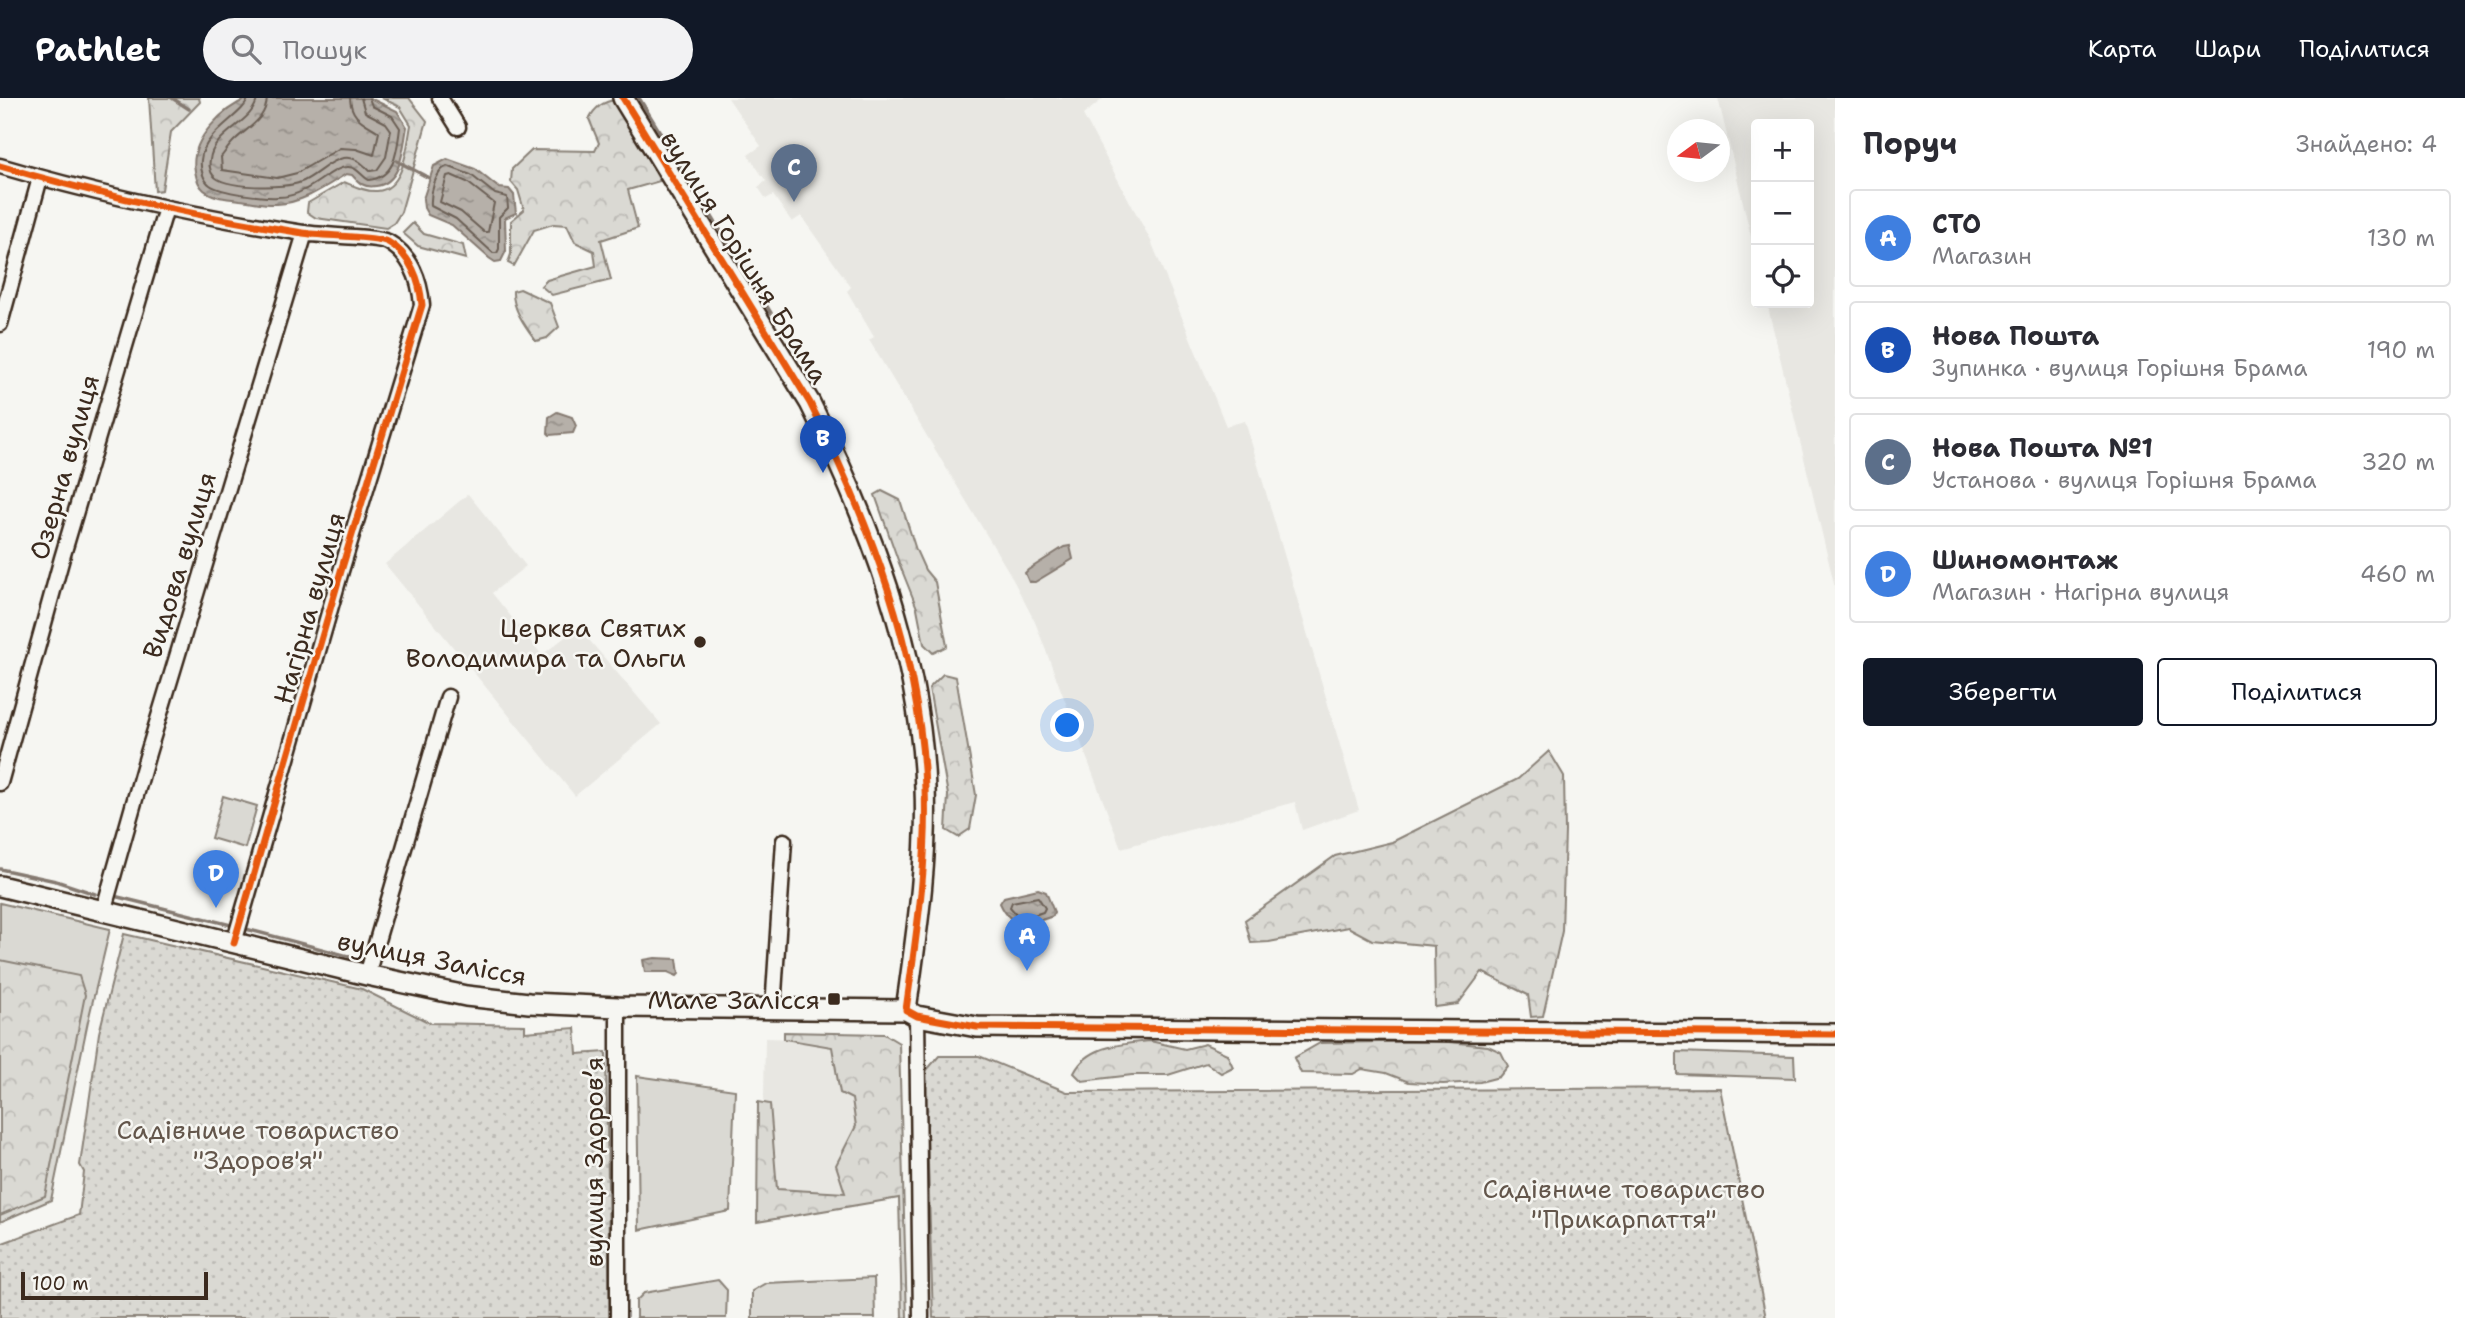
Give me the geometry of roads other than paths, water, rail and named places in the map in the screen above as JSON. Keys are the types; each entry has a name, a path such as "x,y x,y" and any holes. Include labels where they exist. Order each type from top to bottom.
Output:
{"main road":[{"name":"вулиця Горішня Брама","path":"623,98 810,402 850,486 873,543 892,603 916,698 925,789 923,876 911,1013"},
{"name":"вулиця Залісся","path":"0,886 368,975 466,996 516,1002 618,1007 911,1013 977,1027 1835,1034"}],"street":[{"path":"440,98 457,127"},
{"path":"0,166 166,208 305,233"},
{"path":"0,324 40,178"},
{"name":"Озерна вулиця","path":"0,783 62,558 166,208"},
{"name":"Нагірна вулиця","path":"234,943 343,562 422,305 420,285 402,254 386,241 305,233"},
{"name":"Видова вулиця","path":"103,912 159,715 305,233"},
{"path":"368,975 448,697"},
{"path":"773,1009 784,841"},
{"name":"вулиця Здоровʼя","path":"618,1007 618,1318"},
{"path":"911,1013 921,1318"}],"water":[{"path":"249,98 370,98 397,111 407,127 396,172 385,183 376,186 362,184 352,175 346,174 313,194 287,203 263,203 208,193 200,186 196,176 197,148 219,117"},
{"path":"447,159 475,169 499,188 509,189 514,195 516,213 505,218 506,251 501,261 495,262 489,258 452,225 428,215 424,208 423,199 434,166"},
{"path":"557,412 572,417 576,426 573,433 548,433 549,417"},
{"path":"1070,546 1073,559 1035,582 1029,582 1025,573 1028,570 1064,547"},
{"path":"1038,889 1046,892 1053,916 1036,922 1022,923 1010,918 1000,903 1004,897"},
{"path":"677,959 679,974 677,976 668,972 645,972 643,960"}],"waterway":[{"path":"172,98 189,109"},
{"path":"639,98 771,313"},
{"path":"397,161 429,178"},
{"path":"0,869 56,881 95,894"},
{"path":"118,897 231,925"},
{"path":"246,929 363,960"}],"place":[{"name":"Нова Пошта №1","path":"794,202"},
{"name":"Нова Пошта","path":"823,473"},
{"name":"Церква Святих Володимира та Ольги","path":"700,642"},
{"name":"Шиномонтаж","path":"216,908"},
{"name":"СТО","path":"1027,971"},
{"name":"Мале Залісся","path":"834,999"}],"park label":[{"name":"Садівниче товариство \"Здоров'я\"","path":"258,1144"},
{"name":"Садівниче товариство \"Прикарпаття\"","path":"1624,1203"}]}
